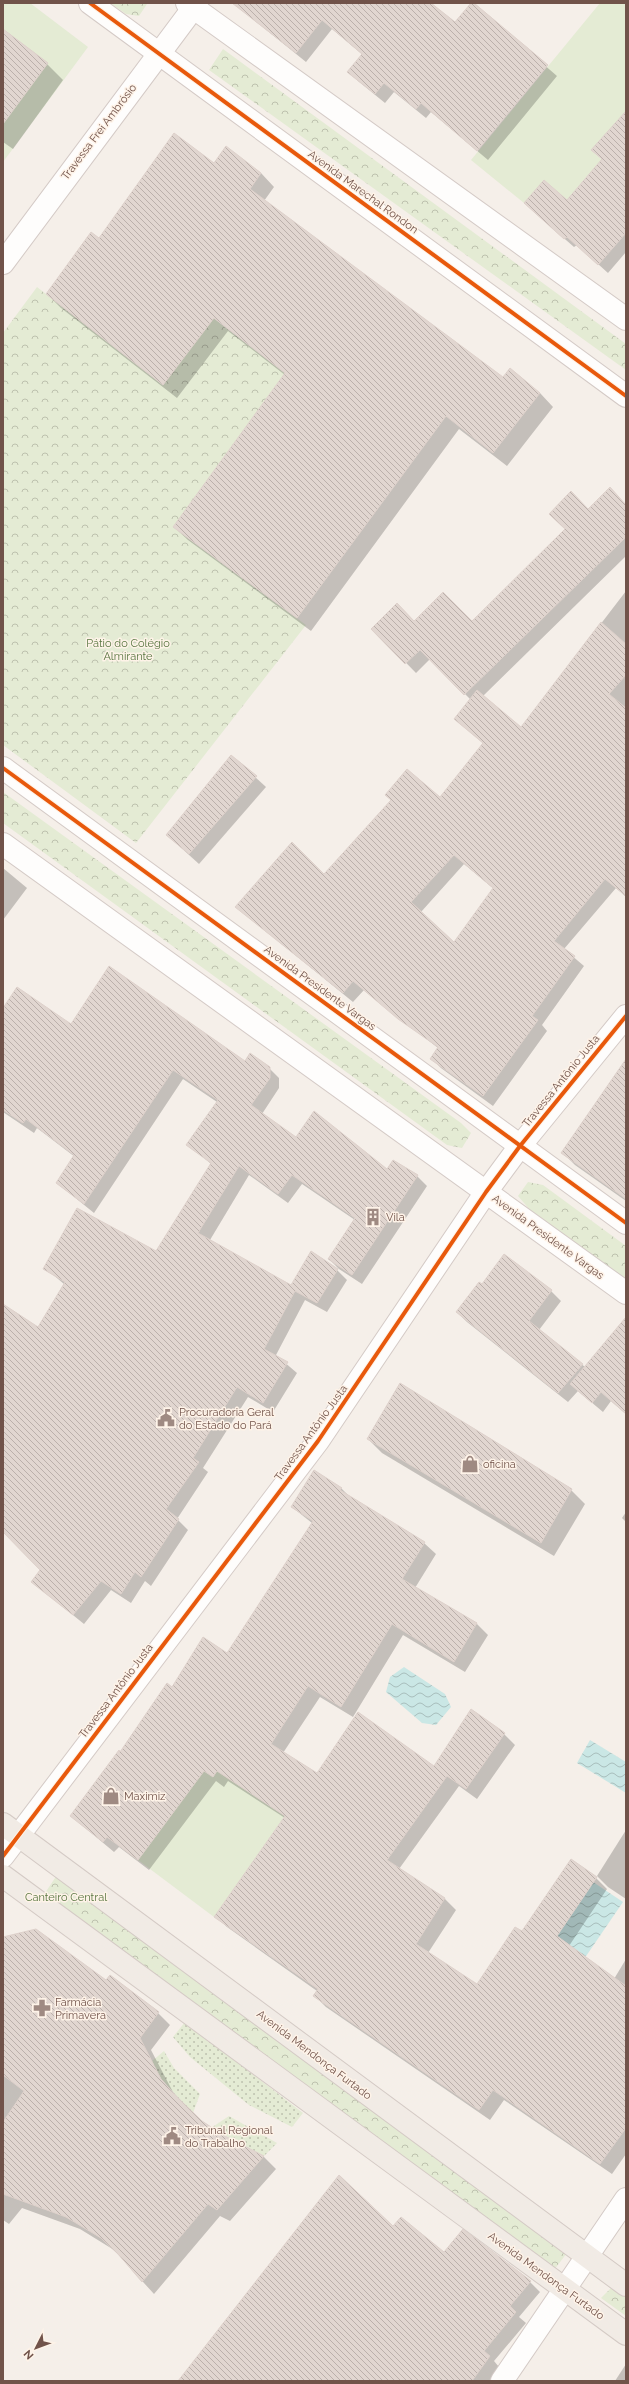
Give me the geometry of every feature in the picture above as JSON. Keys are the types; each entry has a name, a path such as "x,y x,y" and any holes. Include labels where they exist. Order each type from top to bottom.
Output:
{"main road":[{"name":"Avenida Mendonça Furtado","path":"10,1830 587,2258 626,2285"},
{"name":"Avenida Mendonça Furtado","path":"3,1876 626,2334"}],"street":[{"name":"Avenida Marechal Rondon","path":"90,3 626,396"},
{"name":"Travessa Frei Ambrósio","path":"3,263 192,5"},
{"path":"192,5 626,319"},
{"name":"Avenida Presidente Vargas","path":"3,768 626,1223"},
{"name":"Avenida Presidente Vargas","path":"3,844 626,1293"},
{"name":"Travessa Antônio Justa","path":"3,1856 10,1830 318,1441 486,1192 520,1146 626,1016"},
{"path":"502,2381 566,2290 626,2199"}],"green space":[{"path":"3,3 30,3 88,47 3,162 3,124 47,63 3,29"},
{"path":"110,3 147,4 139,16 126,14"},
{"path":"600,3 626,3 626,111 591,150 619,175 588,175 567,200 544,180 524,203 471,160"},
{"path":"223,49 626,344 626,370 209,70"},
{"name":"Pátio do Colégio Almirante","path":"37,287 163,385 213,318 285,373 173,527 306,625 136,843 3,745 3,333"},
{"path":"3,792 461,1123 471,1133 462,1148 447,1145 3,823"},
{"path":"528,1182 543,1185 626,1246 626,1279 530,1210 518,1196"},
{"path":"204,1770 217,1771 285,1816 214,1917 138,1860"},
{"name":"Canteiro Central","path":"57,1875 567,2253 554,2270 43,1896"},
{"path":"185,2022 303,2113 292,2127 249,2105 190,2057 173,2037"},
{"path":"164,2051 174,2068 200,2094 193,2113 161,2079 152,2061"},
{"path":"229,2116 277,2143 264,2156 211,2128"},
{"path":"614,2285 626,2294 626,2316 601,2298"}],"water":[{"path":"404,1667 445,1694 451,1707 436,1725 422,1723 386,1692 390,1677"},
{"path":"590,1740 626,1762 626,1793 577,1763"},
{"path":"593,1882 623,1902 580,1965 551,1944"}],"building":[{"path":"232,3 431,3 455,22 471,3 474,3 548,65 477,151 421,103 416,109 384,83 375,94 347,72 362,54 322,20 296,53"},
{"path":"3,29 48,63 3,124"},
{"path":"626,111 626,233 598,265 567,237 564,239 524,203 544,180 567,200 602,159 591,150"},
{"path":"174,133 214,163 226,146 261,173 250,189 503,377 510,368 540,393 493,453 446,416 297,618 173,527 285,373 214,318 163,385 46,294 91,232 99,238"},
{"path":"610,487 626,505 626,537 464,695 420,650 405,664 371,629 397,603 414,621 443,592 472,621 565,529 549,514 571,491 588,509"},
{"path":"601,622 626,644 626,675 609,694 626,708 626,896 605,879 554,941 575,956 532,1016 538,1020 483,1096 430,1059 438,1047 398,1019 353,981 343,993 235,907 292,842 324,874 391,800 385,795 407,769 440,797 483,743 454,719 477,690 521,727","holes":["454,855 493,888 454,942 411,902"]},
{"path":"231,755 257,776 189,854 166,835"},
{"path":"109,966 245,1061 250,1053 270,1067 270,1078 251,1105 296,1137 314,1111 387,1169 393,1160 418,1175 352,1275 328,1259 355,1218 292,1175 278,1194 239,1166 198,1233 291,1285 311,1251 338,1269 317,1303 295,1291 264,1349 288,1362 263,1403 237,1387 193,1458 199,1462 166,1509 179,1519 141,1577 135,1572 121,1594 101,1581 73,1615 31,1582 40,1570 3,1532 3,1304 38,1327 65,1282 43,1269 77,1208 156,1251 211,1163 186,1145 218,1100 173,1070 84,1204 56,1183 74,1155 26,1119 23,1123 3,1110 3,1008 17,987 71,1024"},
{"path":"626,1059 626,1199 561,1153"},
{"path":"504,1254 552,1290 529,1321 583,1364 558,1393 456,1312 479,1282 482,1284"},
{"path":"626,1317 626,1414 601,1392 592,1403 570,1384"},
{"name":"oficina","path":"400,1383 572,1489 541,1543 367,1439"},
{"path":"314,1470 342,1488 340,1490 425,1542 402,1579 477,1623 454,1662 392,1624 341,1707 308,1686 271,1744 317,1773 358,1712 434,1766 471,1709 505,1733 466,1789 447,1776 387,1860 445,1898 416,1944 477,1984 515,1927 522,1931 571,1859 597,1877 557,1936 626,1986 626,2128 600,2164 493,2090 479,2110 313,1996 318,1989 214,1917 285,1816 217,1771 213,1777 204,1771 138,1860 107,1837 103,1842 70,1816 119,1750 120,1752 167,1683 172,1687 203,1637 227,1653 313,1521 291,1507"},
{"path":"36,1929 106,1980 110,1975 159,2012 140,2038 161,2079 202,2121 223,2135 264,2156 217,2210 208,2204 142,2282 119,2255 101,2238 66,2217 3,2194 3,2122 24,2091 3,2075 3,1937"},
{"path":"339,2175 393,2226 401,2217 444,2252 463,2229 531,2281 510,2306 516,2312 484,2351 490,2356 472,2381 178,2381"}],"cycle path":[{"path":"90,3 626,396"},
{"path":"3,768 626,1223"},
{"path":"3,1856 318,1441 486,1192 520,1146 626,1016"}],"place":[{"name":"Vila","path":"373,1217"},
{"name":"Procuradoria Geral do Estado do Pará","path":"166,1418"},
{"name":"oficina","path":"470,1464"},
{"name":"Maximiz","path":"111,1796"},
{"name":"Farmácia Primavera","path":"42,2008"},
{"name":"Tribunal Regional do Trabalho","path":"172,2136"}]}
